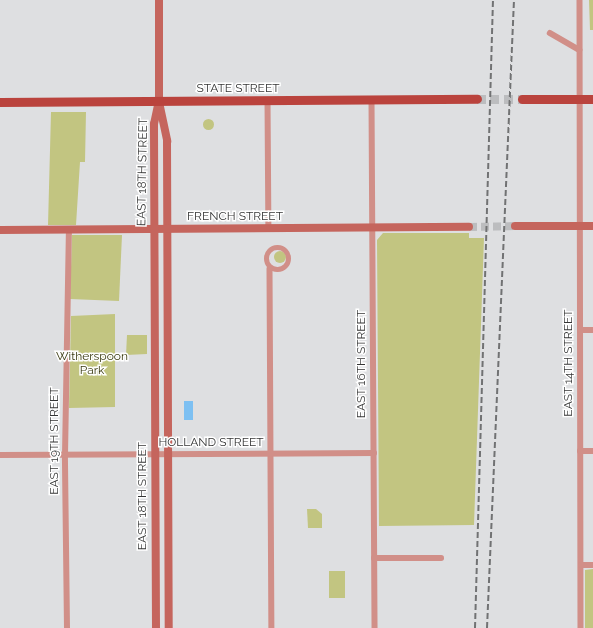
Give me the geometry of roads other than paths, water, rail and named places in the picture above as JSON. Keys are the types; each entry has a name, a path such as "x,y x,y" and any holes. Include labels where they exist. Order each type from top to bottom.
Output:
{"main road":[{"path":"159,0 159,101"},
{"name":"STATE STREET","path":"0,102 477,99"},
{"path":"522,99 593,99"},
{"name":"EAST 18TH STREET","path":"159,101 167,141 169,628"},
{"name":"EAST 18TH STREET","path":"156,628 154,124 159,101"},
{"path":"514,226 593,226"},
{"name":"FRENCH STREET","path":"0,230 469,227"}],"street":[{"name":"EAST 14TH STREET","path":"580,0 578,98 581,628"},
{"path":"550,33 579,50"},
{"path":"268,100 269,229"},
{"name":"EAST 16TH STREET","path":"372,100 375,628"},
{"name":"EAST 19TH STREET","path":"67,628 65,455 69,230"},
{"path":"270,269 286,266 290,260 286,250 275,248 270,252 270,269 272,628"},
{"path":"580,330 593,330"},
{"path":"580,451 593,451"},
{"name":"HOLLAND STREET","path":"0,455 374,453"},
{"path":"374,558 442,558"},
{"path":"581,565 593,565"}],"water":[{"path":"184,401 193,401 193,420 184,420"}],"tunnel":[{"path":"477,99 522,99"},
{"path":"469,227 515,226"}],"railway":[{"path":"475,628 493,0"},
{"path":"487,628 514,0"}],"park label":[{"name":"Witherspoon Park","path":"92,364"}]}
